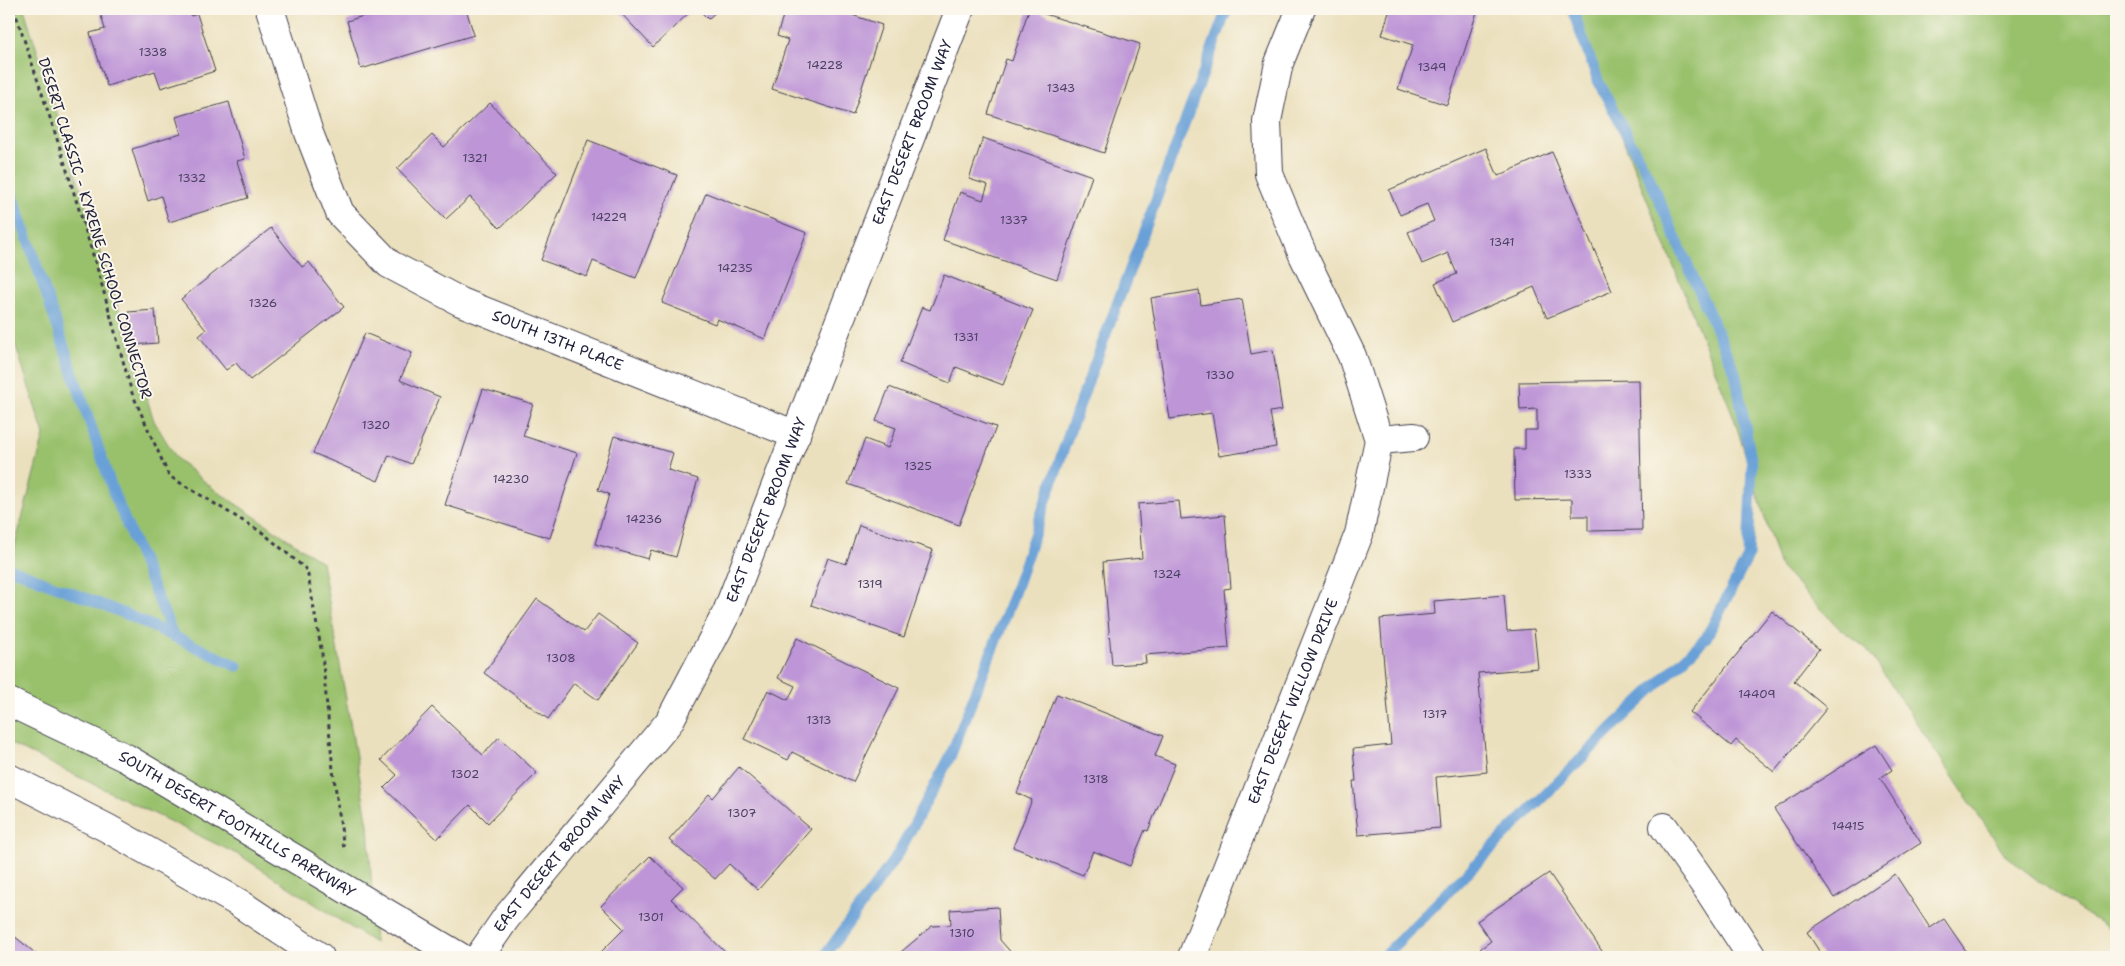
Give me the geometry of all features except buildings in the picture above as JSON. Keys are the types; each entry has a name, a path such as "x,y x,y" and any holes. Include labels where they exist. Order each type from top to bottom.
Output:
{"street":[{"name":"SOUTH 13TH PLACE","path":"270,9 309,133 340,213 389,264 461,302 796,435"},
{"name":"EAST DESERT BROOM WAY","path":"479,957 506,918 669,722 727,612 960,9"},
{"name":"EAST DESERT WILLOW DRIVE","path":"1192,957 1360,534 1379,440 1352,356 1303,255 1269,174 1267,122 1279,63 1301,9"},
{"path":"1379,440 1414,436"},
{"name":"SOUTH DESERT FOOTHILLS PARKWAY","path":"9,702 134,762 460,957"},
{"path":"9,778 107,828 239,903 320,957"},
{"path":"1664,827 1752,957"}],"path":[{"name":"DESERT CLASSIC - KYRENE SCHOOL CONNECTOR","path":"14,9 62,151 132,393 169,476 263,533 307,570 322,654 333,770 344,851"}],"green space":[{"path":"9,9 24,9 154,421 177,459 215,490 322,562 368,825 375,943 241,856 9,743 9,568 44,435 9,324"},
{"path":"1571,9 2116,9 2116,934 2049,889 2006,856 1867,649 1838,627 1780,567 1734,418"}],"waterway":[{"path":"824,957 898,854 950,757 1011,602 1072,425 1227,9"},
{"path":"1383,957 1616,724 1706,638 1748,557 1752,464 1735,372 1648,175 1599,83 1572,9"},
{"path":"9,184 114,494 174,637"},
{"path":"9,568 128,615 237,666"}]}
